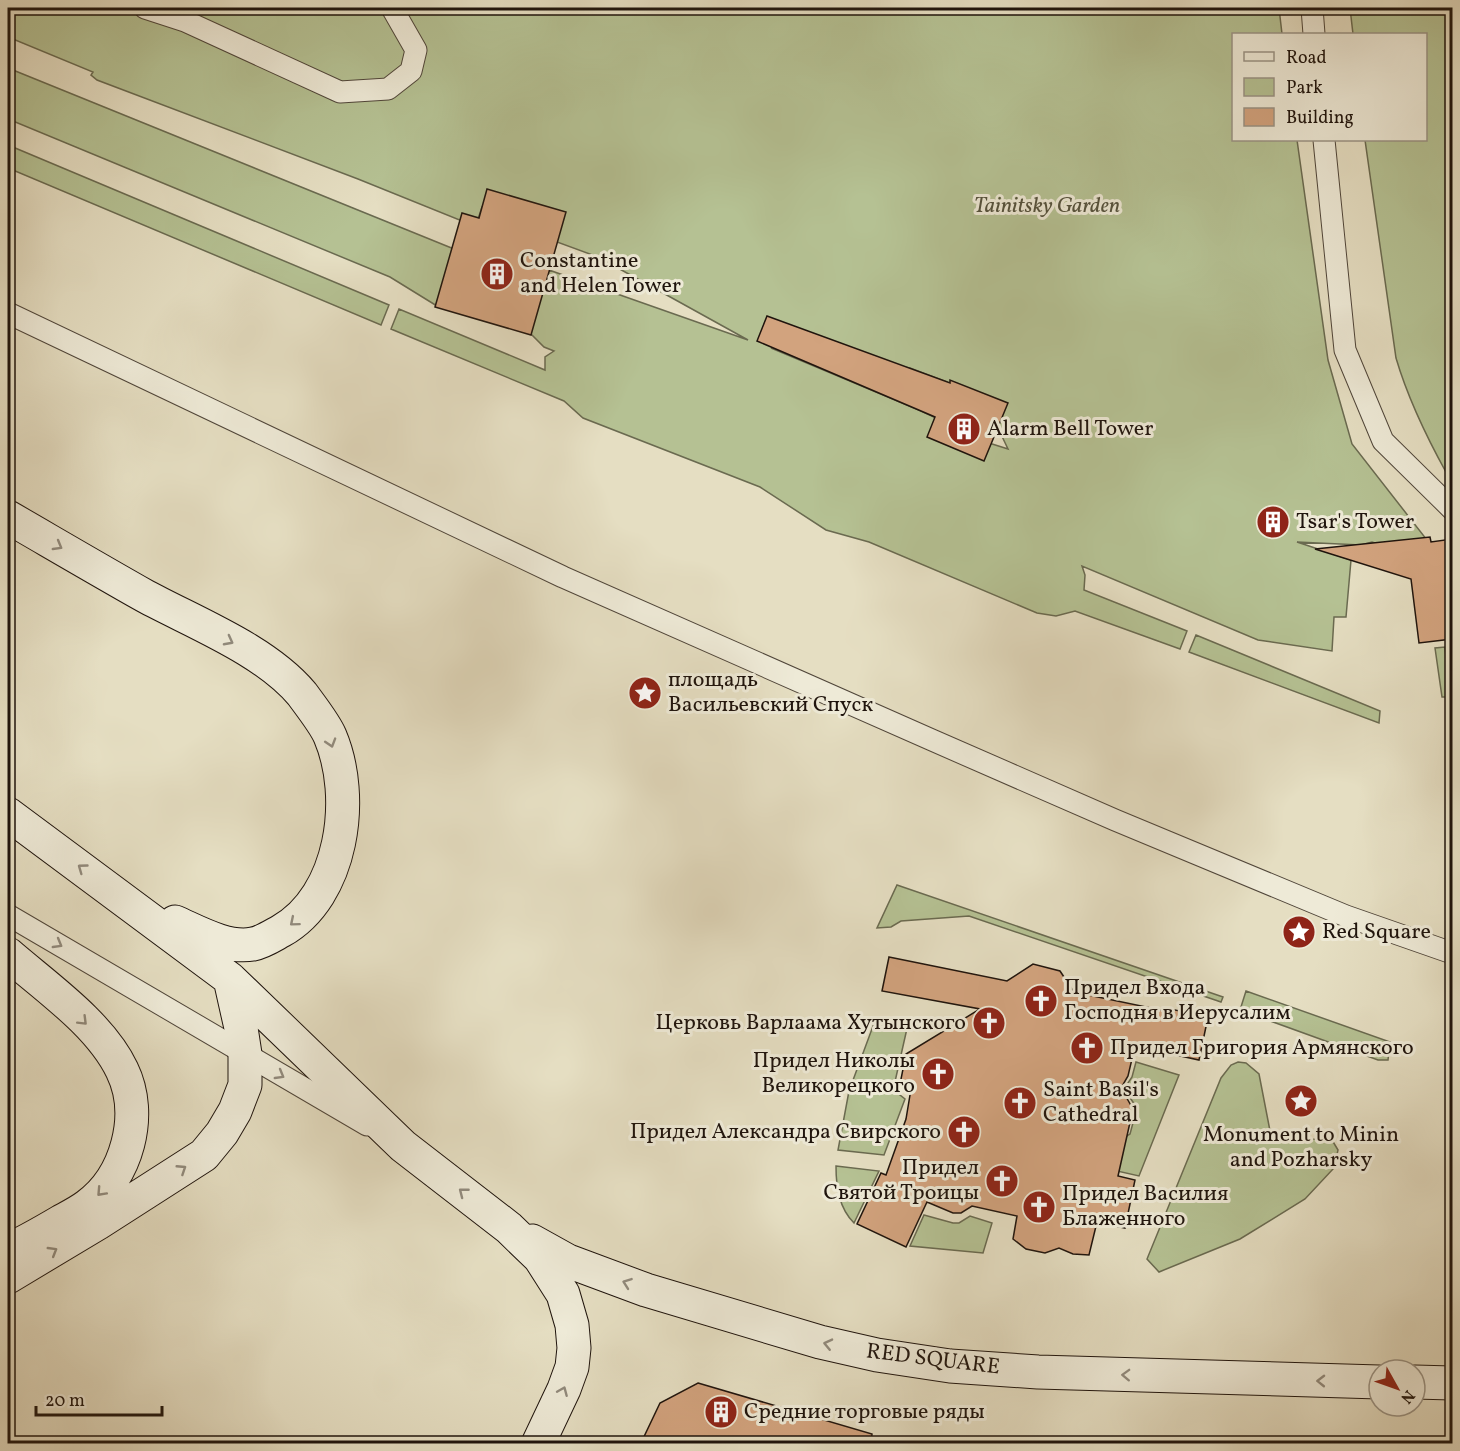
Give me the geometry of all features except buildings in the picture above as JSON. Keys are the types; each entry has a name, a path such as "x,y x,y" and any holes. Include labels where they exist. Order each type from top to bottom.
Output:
{"street":[{"path":"8,517 144,596 261,658 301,694 330,735 342,782 341,830 334,867 312,905 292,925 252,945 234,945 213,939 129,903"},
{"path":"8,814 230,979 403,1146 509,1228 540,1258 563,1294 572,1325 574,1348 572,1367 564,1389 538,1443"},
{"path":"8,954 62,999 108,1049 122,1070 128,1087 131,1119 130,1137 121,1163 106,1187 88,1206 8,1250"},
{"path":"8,1277 204,1155 222,1133 235,1111 245,1085 242,1028 230,979"},
{"name":"RED SQUARE","path":"509,1228 568,1261 646,1290 820,1342 877,1355 950,1366 1038,1372 1367,1382"},
{"path":"1427,1382 1452,1383"}],"lane":[{"path":"145,8 185,21 339,92 388,89 411,71 416,50 392,8"},
{"path":"1311,8 1314,33"},
{"path":"1324,141 1345,350 1383,441 1452,509"},
{"path":"8,313 563,577 1114,820 1335,911 1452,953"},
{"path":"8,915 403,1146"}],"green space":[{"name":"Tainitsky Garden","path":"8,8 1279,8 1282,33 1232,33 1232,141 1297,141 1328,360 1352,444 1427,540 1408,554 1372,542 1361,545 1297,542 1351,560 1346,617 1334,617 1332,651 1258,640 1082,566 1085,575 1084,590 1187,631 1180,649 1075,611 1056,616 1037,613 869,542 826,530 760,487 583,418 564,401 391,329 399,309 545,370 545,357 554,351 544,347 530,333 549,270 748,340 598,257 557,242 550,208 482,207 478,219 462,221 97,80 91,75 93,72 8,37","holes":["771,348 910,368 947,382 997,426 1008,449 989,443 919,410"]},
{"path":"1350,8 1452,8 1452,479 1447,474 1418,417 1396,358 1365,141 1427,141 1427,33 1353,33"},
{"path":"8,68 454,249 437,306 390,277 8,119"},
{"path":"8,145 389,305 381,325 8,168"},
{"path":"1196,635 1380,711 1379,723 1189,652"},
{"path":"1445,647 1449,684 1447,685 1448,697 1442,697 1435,648"},
{"path":"897,885 1223,997 1221,1002 969,916 901,921 891,927 877,928"},
{"path":"1246,991 1390,1042 1388,1060 1378,1060 1240,1010"},
{"path":"876,1018 908,1024 894,1086 895,1091 905,1099 884,1155 838,1150 849,1091"},
{"path":"1136,1062 1179,1075 1139,1176 1108,1169 1114,1144 1130,1134 1137,1108 1124,1089 1132,1077"},
{"path":"1238,1062 1246,1063 1259,1074 1271,1136 1285,1141 1332,1140 1338,1150 1334,1168 1305,1199 1240,1239 1159,1272 1147,1259 1221,1078 1231,1065"},
{"path":"836,1166 879,1171 854,1223 839,1197"},
{"path":"924,1215 953,1223 959,1223 970,1216 992,1223 983,1253 910,1246"}],"place":[{"name":"Constantine and Helen Tower","path":"497,274"},
{"name":"Alarm Bell Tower","path":"964,429"},
{"name":"Tsar's Tower","path":"1273,522"},
{"name":"площадь Васильевский Спуск","path":"645,693"},
{"name":"Red Square","path":"1299,932"},
{"name":"Придел Входа Господня в Иерусалим","path":"1041,1001"},
{"name":"Церковь Варлаама Хутынского","path":"989,1023"},
{"name":"Придел Григория Армянского","path":"1087,1048"},
{"name":"Придел Николы Великорецкого","path":"938,1074"},
{"name":"Monument to Minin and Pozharsky","path":"1301,1101"},
{"name":"Saint Basil's Cathedral","path":"1020,1103"},
{"name":"Придел Александра Свирского","path":"964,1132"},
{"name":"Придел Святой Троицы","path":"1002,1181"},
{"name":"Придел Василия Блаженного","path":"1039,1207"},
{"name":"Средние торговые ряды","path":"721,1412"}]}
